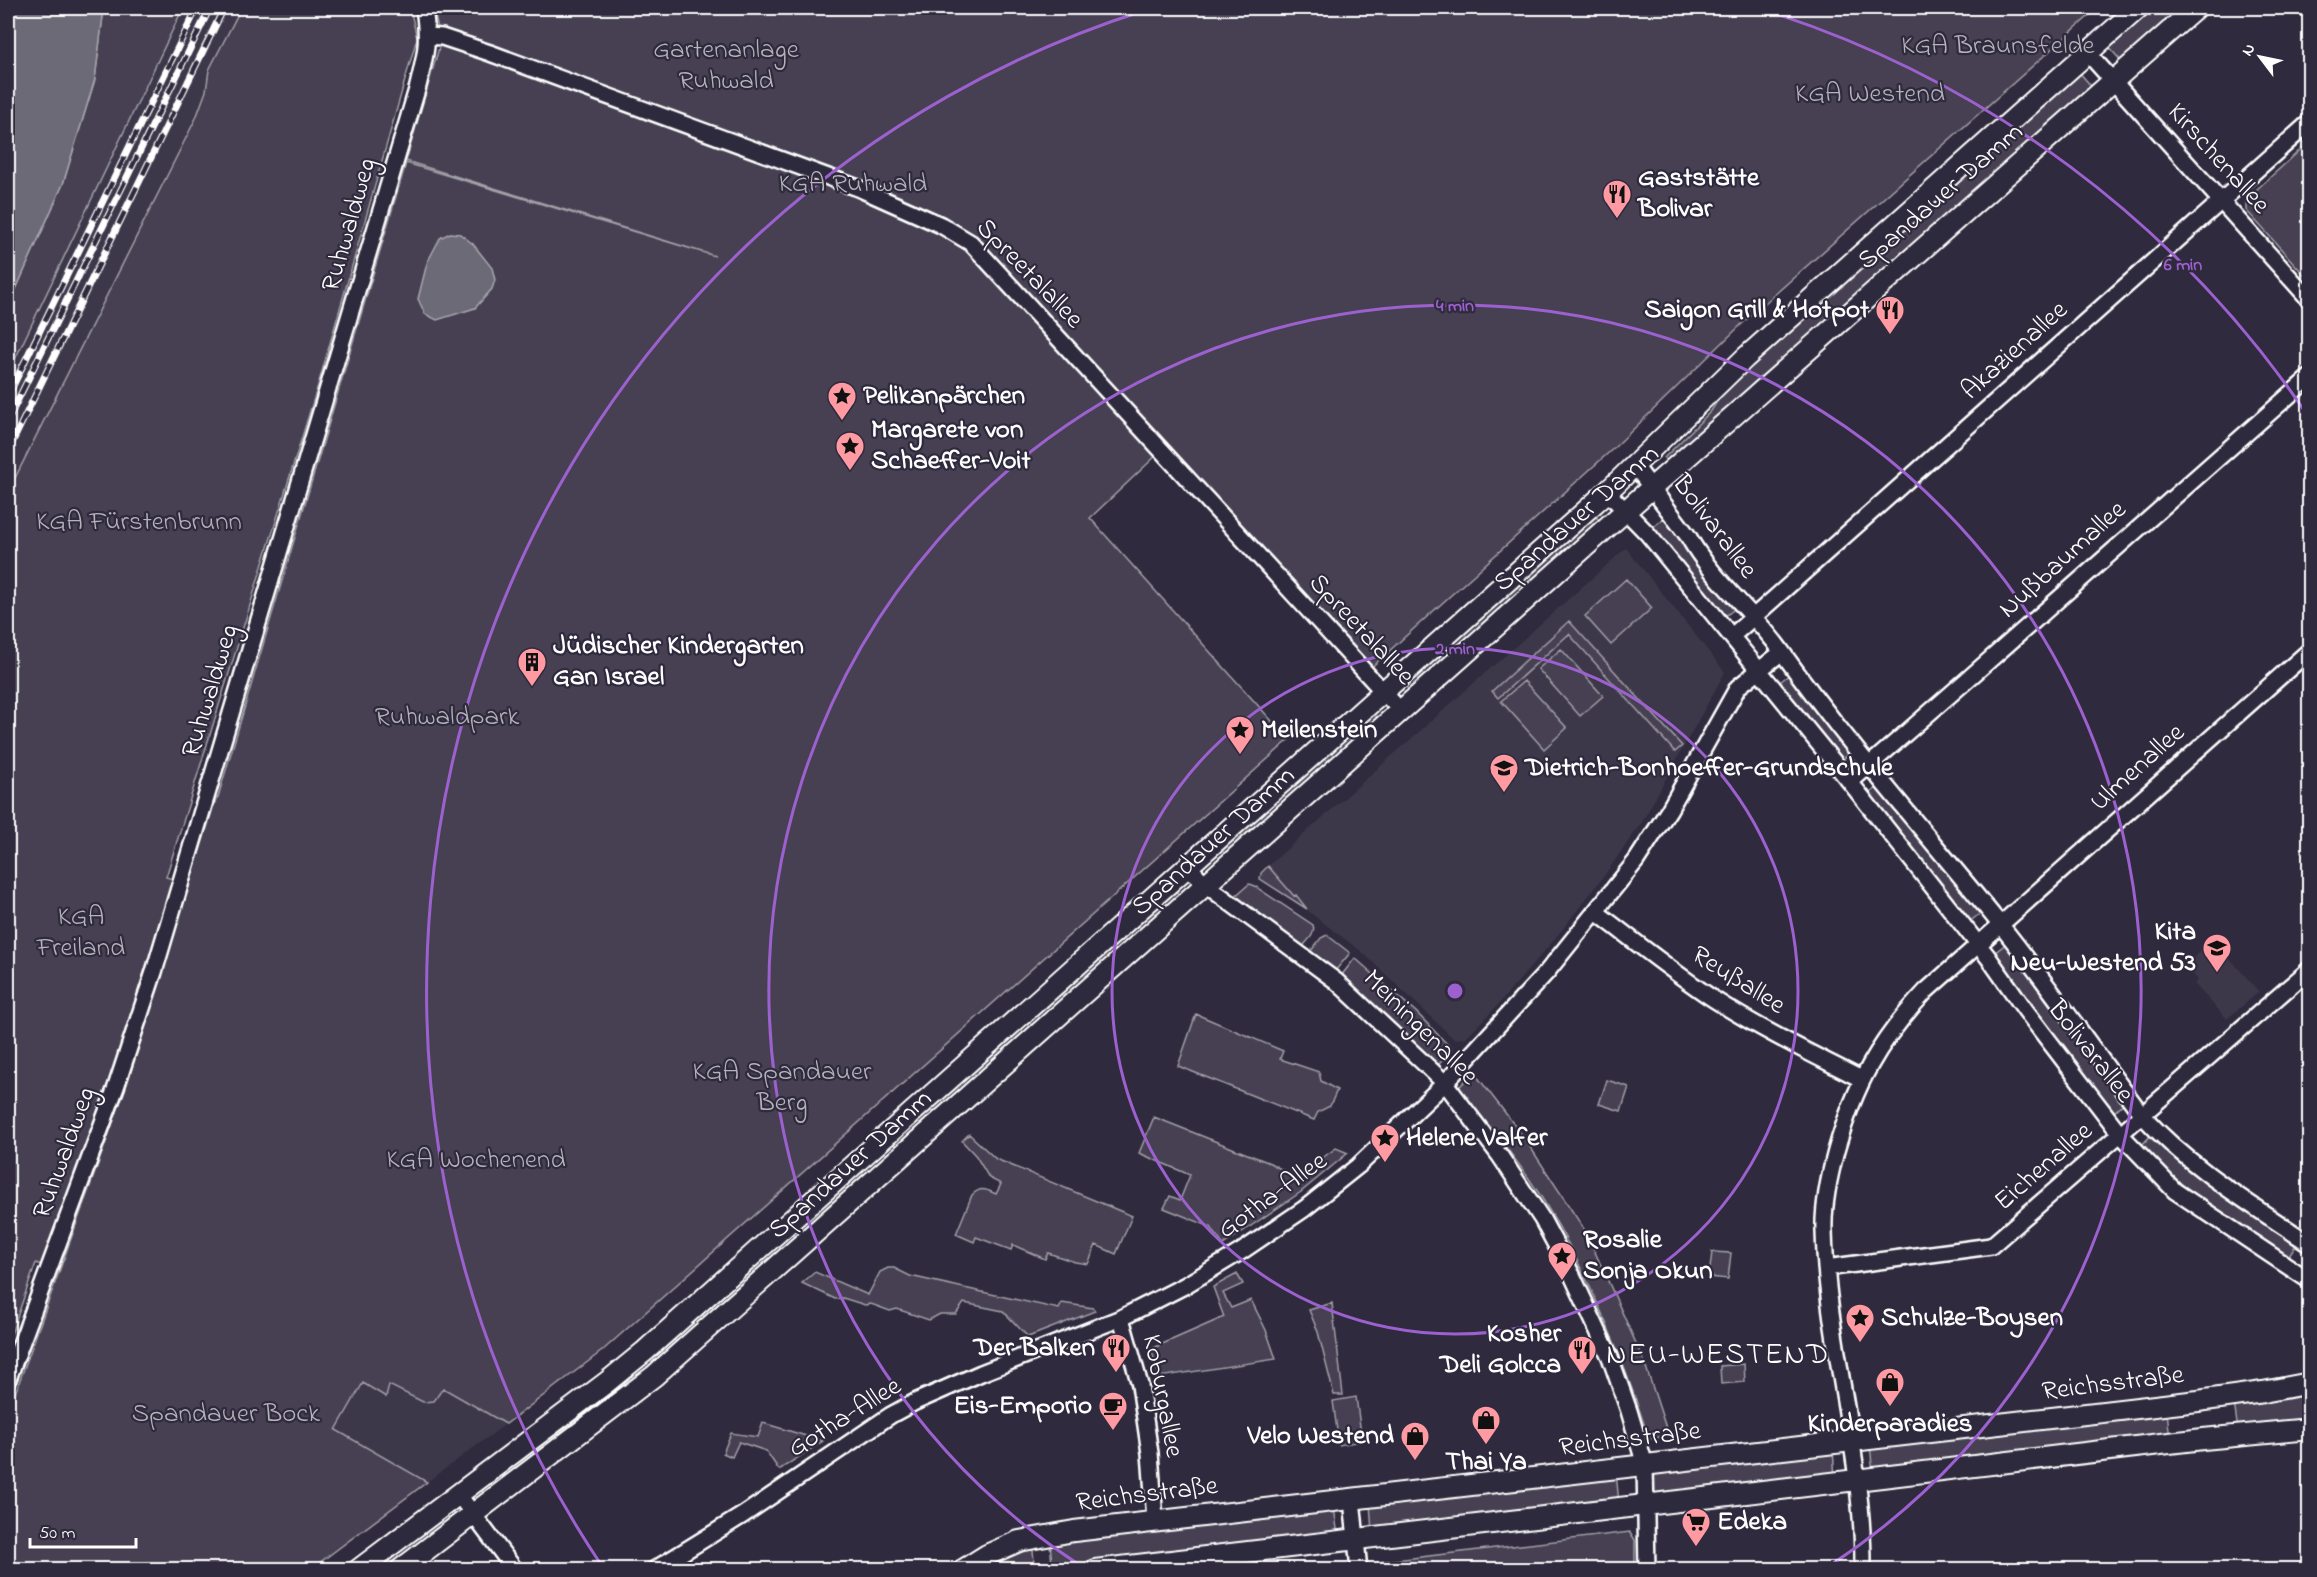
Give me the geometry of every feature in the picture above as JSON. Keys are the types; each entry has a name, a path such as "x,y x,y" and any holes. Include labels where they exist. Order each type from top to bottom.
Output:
{"main road":[{"name":"Spandauer Damm","path":"358,1569 608,1382 645,1351 1607,492 1745,358 2138,8"},
{"name":"Spandauer Damm","path":"400,1569 654,1376 1625,511 2196,8"},
{"name":"Reichsstraße","path":"963,1569 1019,1541 1155,1521 2198,1401 2310,1383"},
{"path":"1095,1569 2203,1439 2310,1430"}],"street":[{"name":"Ruhwaldweg","path":"8,1379 140,1017 428,49 424,8"},
{"name":"Spreetalallee","path":"428,36 442,37 490,53 858,188 941,225 971,243 1401,711"},
{"name":"Kirschenallee","path":"2087,52 2310,300"},
{"name":"Akazienallee","path":"1755,617 2310,122"},
{"name":"Nußbaumallee","path":"1850,782 2310,377"},
{"name":"Bolivarallee","path":"1635,466 1689,536 1695,548 1743,608 1755,617 1793,669 2000,924 2143,1116 2166,1140 2204,1172 2310,1244"},
{"name":"Bolivarallee","path":"1607,492 1646,533 1850,782 1978,944 2121,1135 2175,1191 2310,1281"},
{"name":"Bolivarallee","path":"1732,636 1755,617"},
{"name":"Ulmenallee","path":"1863,1569 1860,1500 1826,1268 1824,1229 1829,1177 1846,1117 1862,1079 1882,1044 1910,1008 2000,924 2310,650"},
{"path":"1759,670 1782,652"},
{"name":"Gotha-Allee","path":"654,1569 743,1515 853,1439 915,1402 1121,1318 1184,1286 1304,1209 1366,1159 1445,1083 1546,974 1596,912 1635,861 1669,810 1738,687 1759,670"},
{"name":"Meiningenallee","path":"1189,867 1206,885 1336,981 1445,1083 1500,1156 1542,1219 1572,1275 1610,1357 1629,1411 1645,1466 1647,1569"},
{"name":"Reußallee","path":"1596,912 1714,999 1772,1034 1862,1079"},
{"name":"Eichenallee","path":"1826,1268 1991,1246 2310,969"},
{"name":"Koburgallee","path":"1121,1318 1140,1385 1150,1453 1155,1521"},
{"path":"458,1494 515,1569"},
{"path":"1352,1500 1359,1569"}],"shaded area":[{"path":"8,8 104,8 95,79 63,184 8,307"},
{"path":"183,8 245,8 238,14 209,70 206,91 196,118 8,492 8,374"},
{"path":"450,233 460,234 473,244 492,268 495,280 492,289 475,308 437,320 425,314 418,299 427,263 440,238"},
{"name":"Dietrich-Bonhoeffer-Grundschule","path":"1626,548 1725,672 1642,822 1604,876 1554,940 1497,1006 1465,1038 1454,1039 1362,952 1309,912 1297,895 1294,897 1268,866"},
{"name":"Kita Neu-Westend 53","path":"2216,935 2230,951 2227,955 2259,992 2227,1019 2194,984 2198,980 2185,966"},
{"path":"363,1383 385,1396 388,1385 423,1402 442,1388 506,1424 427,1482 335,1430"}],"green space":[{"path":"104,8 183,8 8,374 8,307 63,184 95,79"},
{"path":"245,8 410,8 417,38 319,382 166,877 173,879 110,1082 41,1265 36,1263 8,1343 8,492 196,118 206,91 209,70 238,14"},
{"path":"433,8 2098,8 1747,319 1616,446 1366,672 1160,452 1090,518 1289,740 602,1351 506,1424 443,1388 434,1401 423,1402 389,1385 386,1397 363,1383 336,1430 427,1482 311,1569 8,1569 8,1413 126,1087 218,797 406,163 715,256 406,161 441,41"},
{"path":"2149,8 2184,8 2122,62 2107,45"},
{"path":"2078,71 2093,88 1670,463 1664,458 1711,411 1729,383"},
{"path":"2309,142 2309,280 2246,210 2246,199"},
{"path":"1594,515 1602,523 1411,692 1404,685"},
{"path":"1665,517 1737,607 1723,618 1651,529"},
{"path":"1626,579 1652,608 1611,645 1585,616"},
{"path":"1569,621 1682,746 1675,752 1569,634 1498,698 1492,691"},
{"path":"1561,649 1603,696 1580,716 1538,669"},
{"path":"1790,674 1853,750 1839,763 1776,685"},
{"path":"1524,681 1567,728 1544,749 1501,701"},
{"path":"1373,713 1379,720 1226,856 1221,849"},
{"path":"1880,785 1982,912 1968,923 1867,796"},
{"path":"1268,866 1307,909 1260,879 1261,873"},
{"path":"1249,884 1313,925 1312,934 1303,946 1233,898"},
{"path":"1175,890 1180,896 1033,1027 1028,1021"},
{"path":"1327,935 1350,953 1335,971 1310,952 1321,938"},
{"path":"2007,943 2125,1102 2112,1114 1993,954"},
{"path":"1355,958 1416,1012 1451,1048 1451,1052 1437,1066 1341,976"},
{"path":"1196,1014 1283,1051 1280,1059 1319,1072 1321,1081 1337,1090 1330,1106 1318,1112 1314,1120 1178,1066"},
{"path":"1020,1028 1025,1034 897,1148 892,1142"},
{"path":"1471,1075 1476,1075 1523,1136 1586,1232 1644,1361 1667,1431 1664,1436 1652,1439 1648,1436 1602,1312 1557,1223 1521,1168 1460,1090 1460,1086"},
{"path":"1607,1080 1629,1087 1621,1111 1599,1104"},
{"path":"1154,1117 1270,1163 1286,1172 1299,1175 1336,1148 1348,1153 1301,1192 1223,1245 1211,1227 1164,1208 1170,1196 1180,1200 1190,1175 1139,1153"},
{"path":"969,1134 996,1159 1132,1216 1116,1254 1096,1245 1088,1264 1048,1253 1045,1259 1013,1245 1011,1250 976,1237 974,1242 956,1234 972,1195 981,1190 996,1194 1001,1184 989,1178 976,1156 962,1141"},
{"path":"2152,1134 2298,1242 2287,1258 2211,1206 2157,1163 2140,1147"},
{"path":"860,1170 865,1176 706,1318 701,1312"},
{"path":"1712,1252 1731,1253 1728,1279 1709,1277"},
{"path":"894,1268 910,1276 1059,1309 1062,1303 1093,1308 1095,1311 1028,1337 1003,1311 964,1303 956,1314 940,1314 929,1320 897,1309 890,1311 871,1304 865,1305 843,1298 835,1299 802,1283 815,1272 868,1295 880,1272"},
{"path":"1237,1274 1243,1284 1223,1293 1231,1308 1251,1300 1266,1330 1276,1359 1159,1377 1151,1349 1224,1317 1213,1287"},
{"path":"1332,1303 1343,1395 1334,1395 1318,1332 1309,1310"},
{"path":"672,1337 678,1344 629,1386 486,1496 479,1487"},
{"path":"1744,1364 1745,1382 1721,1384 1720,1366"},
{"path":"2309,1391 2309,1422 2238,1431 2234,1402"},
{"path":"1356,1397 1362,1441 1339,1445 1333,1401"},
{"path":"2167,1411 2170,1440 1873,1474 1870,1445"},
{"path":"763,1423 823,1441 779,1470 766,1451 739,1442 732,1457 723,1453 731,1433 758,1437"},
{"path":"1833,1449 1835,1478 1655,1495 1652,1486 1655,1471"},
{"path":"1616,1473 1619,1503 1372,1532 1370,1503"},
{"path":"1334,1507 1338,1536 1064,1569 1056,1569 1052,1564 1050,1543"},
{"path":"445,1514 451,1521 386,1569 371,1570"},
{"path":"1630,1532 1635,1540 1635,1569 1374,1570 1379,1562"},
{"path":"1029,1548 1033,1551 1035,1570 975,1570 990,1561"}],"railway":[{"path":"8,396 197,8"},
{"path":"8,420 210,8"},
{"path":"8,451 224,8"}],"place":[{"name":"Gaststätte Bolivar","path":"1617,220"},
{"name":"Saigon Grill & Hotpot","path":"1890,336"},
{"name":"Pelikanpärchen","path":"842,422"},
{"name":"Margarete von Schaeffer-Voit","path":"850,472"},
{"name":"Jüdischer Kindergarten Gan Israel","path":"532,688"},
{"name":"Meilenstein","path":"1240,756"},
{"name":"Dietrich-Bonhoeffer-Grundschule","path":"1504,794"},
{"name":"Kita Neu-Westend 53","path":"2217,974"},
{"name":"Helene Valfer","path":"1385,1164"},
{"name":"Rosalie Sonja Okun","path":"1562,1282"},
{"name":"Schulze-Boysen","path":"1860,1344"},
{"name":"Der Balken","path":"1116,1374"},
{"name":"Kosher Deli Golcca","path":"1582,1376"},
{"name":"Kinderparadies","path":"1890,1408"},
{"name":"Eis-Emporio","path":"1113,1432"},
{"name":"Thai Ya","path":"1486,1446"},
{"name":"Velo Westend","path":"1415,1462"},
{"name":"Edeka","path":"1696,1548"}],"district":[{"name":"NEU-WESTEND","path":"1718,1356"}],"park label":[{"name":"KGA Braunsfelde","path":"1998,46"},
{"name":"Gartenanlage Ruhwald","path":"726,66"},
{"name":"KGA Westend","path":"1870,94"},
{"name":"KGA Ruhwald","path":"853,184"},
{"name":"KGA Fürstenbrunn","path":"139,522"},
{"name":"Ruhwaldpark","path":"447,717"},
{"name":"KGA Freiland","path":"81,932"},
{"name":"KGA Spandauer Berg","path":"782,1088"},
{"name":"KGA Wochenend","path":"476,1160"},
{"name":"Spandauer Bock","path":"226,1414"}]}
